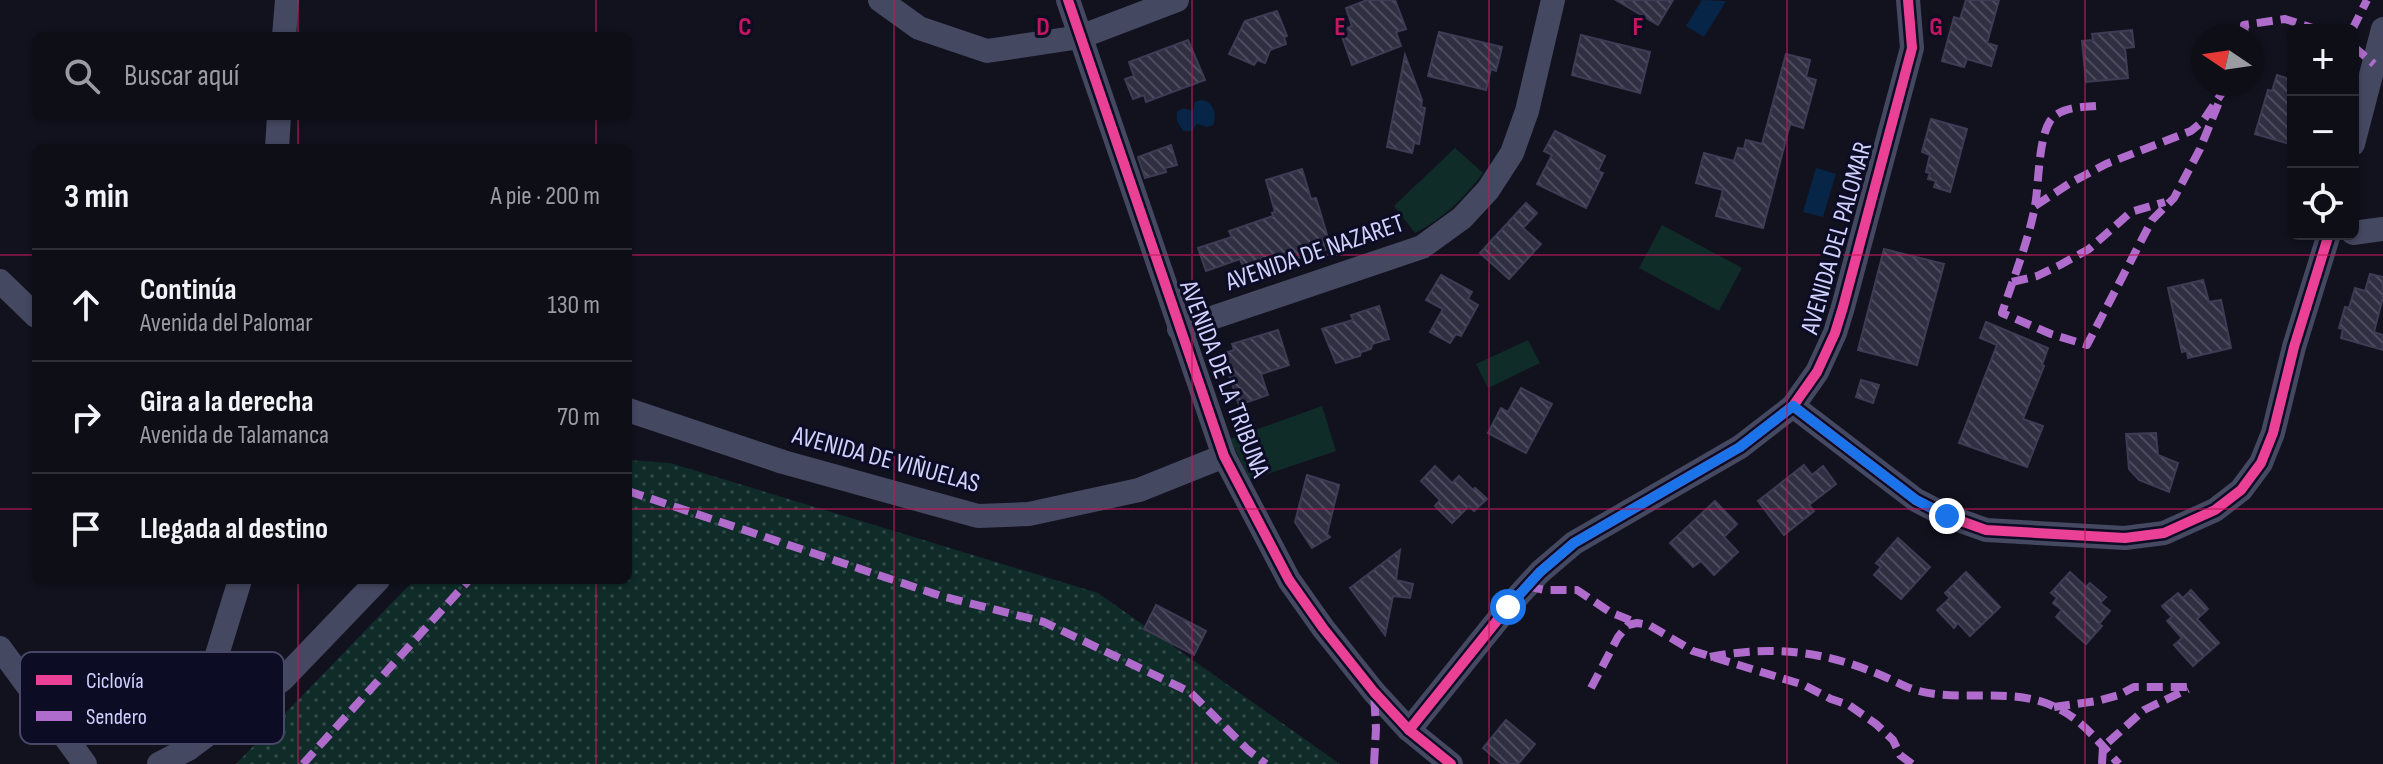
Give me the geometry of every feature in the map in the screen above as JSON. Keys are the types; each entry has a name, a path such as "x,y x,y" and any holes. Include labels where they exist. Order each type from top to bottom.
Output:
{"street":[{"path":"880,0 919,28 987,51 1080,37 1177,0"},
{"name":"AVENIDA DE LA TRIBUNA","path":"1068,0 1224,456 1289,580 1365,681 1409,730 1451,764"},
{"name":"AVENIDA DE NAZARET","path":"1179,329 1422,247 1462,218 1488,190 1512,153 1527,111 1553,0"},
{"name":"AVENIDA DEL PALOMAR","path":"1409,730 1540,572 1574,543 1740,447 1793,406 1817,372 1843,307 1912,48 1908,0"},
{"path":"283,1 284,32"},
{"path":"2359,121 2383,29"},
{"path":"277,144 279,120"},
{"path":"2359,232 2383,229"},
{"path":"1793,406 1916,500 1947,516 1986,530 2125,538 2164,533 2215,510 2241,490 2261,463 2273,433 2294,347 2333,240"},
{"path":"0,281 32,312"},
{"name":"AVENIDA DE VIÑUELAS","path":"632,411 783,462 978,516 1029,514 1139,490 1224,456"},
{"path":"218,652 239,584"},
{"path":"284,678 374,584"},
{"path":"0,648 20,675"},
{"path":"70,744 85,764"},
{"path":"188,749 190,744"},
{"path":"159,764 195,744"}],"green space":[{"path":"1455,148 1483,173 1453,207 1415,233 1394,206"},
{"path":"1662,225 1742,268 1719,311 1639,268"},
{"path":"1528,340 1540,363 1488,388 1476,364"},
{"path":"1322,406 1336,451 1250,480 1230,439"},
{"path":"632,460 670,463 1098,593 1340,764 236,764 255,744 284,744 284,714 410,584 632,584"}],"water":[{"path":"1702,0 1726,1 1704,37 1686,26"},
{"path":"1201,100 1213,109 1213,125 1197,124 1192,131 1183,131 1177,121 1177,112 1183,108 1193,111 1195,102"},
{"path":"1816,168 1836,174 1823,217 1803,212"}],"building":[{"path":"1367,0 1395,0 1406,29 1396,32 1401,46 1352,65 1340,31 1352,26 1346,8"},
{"path":"1616,0 1673,0 1658,25"},
{"path":"1966,0 1999,0 1987,43 1997,46 1991,66 1967,59 1964,67 1942,61 1954,17 1960,19"},
{"path":"1277,11 1287,36 1284,37 1286,44 1270,50 1265,63 1257,60 1254,65 1229,54 1245,21"},
{"path":"2132,30 2134,47 2125,48 2128,78 2086,82 2082,41 2093,40 2092,34"},
{"path":"1439,32 1502,47 1496,71 1491,69 1486,90 1428,76"},
{"path":"1581,35 1650,52 1640,93 1572,75"},
{"path":"1188,40 1205,80 1146,102 1144,95 1133,99 1125,79 1134,76 1129,62"},
{"path":"1786,54 1810,60 1806,77 1816,80 1803,128 1790,124 1763,228 1716,216 1723,190 1696,183 1704,153 1734,161 1738,148 1744,149 1746,140 1762,144"},
{"path":"1405,55 1422,100 1421,107 1425,108 1419,144 1414,143 1412,153 1387,147"},
{"path":"2277,75 2287,78 2287,143 2255,134 2268,90 2272,91"},
{"path":"1931,119 1967,129 1950,192 1934,187 1936,181 1928,179 1930,173 1926,172 1930,155 1922,152"},
{"path":"1555,131 1605,156 1598,171 1603,173 1586,208 1537,184 1552,155 1544,151"},
{"path":"1171,145 1177,165 1145,178 1138,157"},
{"path":"1302,169 1311,199 1316,198 1331,248 1289,261 1286,252 1243,266 1240,259 1206,271 1198,248 1232,237 1229,231 1273,216 1275,212 1266,180"},
{"path":"1526,203 1537,213 1523,228 1541,244 1509,279 1480,253"},
{"path":"1884,249 1944,264 1917,365 1858,350"},
{"path":"2370,274 2383,277 2383,297 2374,332 2383,335 2383,350 2341,338 2343,329 2339,328 2355,288 2365,291"},
{"path":"1441,275 1472,292 1468,299 1478,305 1461,336 1456,334 1450,343 1430,332 1443,309 1426,300"},
{"path":"2203,280 2209,302 2221,300 2231,348 2188,358 2187,351 2182,352 2168,288"},
{"path":"1379,306 1389,339 1372,344 1371,349 1361,352 1360,356 1336,363 1322,329 1353,320 1351,315"},
{"path":"1986,322 2048,348 2023,419 2043,426 2027,467 1959,443 1997,345 1980,338"},
{"path":"1278,330 1289,365 1261,374 1268,395 1239,405 1222,354 1234,350 1232,344"},
{"path":"1861,380 1879,385 1873,403 1856,397"},
{"path":"1521,388 1552,404 1526,453 1488,433 1501,408 1508,412"},
{"path":"2156,433 2158,455 2178,463 2169,492 2139,480 2129,469 2126,434"},
{"path":"1804,465 1812,475 1823,466 1836,484 1809,505 1814,511 1784,535 1758,501"},
{"path":"1435,466 1452,483 1459,476 1487,499 1474,511 1469,506 1452,523 1435,506 1440,500 1421,481"},
{"path":"1307,475 1339,485 1327,534 1330,537 1312,548 1295,522"},
{"path":"1715,501 1737,524 1724,537 1738,552 1714,575 1701,561 1693,567 1670,543"},
{"path":"1898,538 1930,567 1901,599 1874,575 1881,567 1876,563"},
{"path":"1400,550 1396,580 1413,584 1410,598 1393,596 1385,635 1350,588"},
{"path":"1966,572 2000,607 1970,636 1958,623 1954,628 1937,610 1950,598 1945,593"},
{"path":"2070,572 2086,587 2090,583 2106,597 2100,603 2110,611 2086,644 2056,617 2062,610 2053,603 2057,598 2051,593"},
{"path":"2191,590 2208,609 2197,619 2219,643 2193,666 2174,645 2182,638 2167,621 2172,617 2162,606 2178,593 2183,598"},
{"path":"1156,605 1206,631 1194,655 1144,629"},
{"path":"1506,720 1535,744 1518,764 1502,764 1483,748"}],"marked path":[{"path":"2355,24 2367,0"},
{"path":"2251,24 2285,19 2300,24"},
{"path":"2359,51 2374,64"},
{"path":"2035,206 2106,164 2191,131 2203,121 2220,96"},
{"path":"2096,106 2059,113 2046,129 2032,220 2002,313 2087,345 2152,220 2174,198 2200,149 2221,97"},
{"path":"2012,282 2037,276 2060,265 2089,249 2131,212 2165,202"},
{"path":"632,492 941,596 1044,622 1190,692 1266,764"},
{"path":"303,764 465,584"},
{"path":"1527,586 1544,590 1577,590 1610,612 1637,623"},
{"path":"1591,688 1618,637 1628,625 1649,625 1693,651 1804,685 1849,705 1876,724 1893,740 1900,755 1912,764"},
{"path":"1710,657 1755,651 1798,653 1840,661 1927,693 2031,699 2069,715 2092,734 2119,764"},
{"path":"2054,707 2097,701 2134,687 2191,687"},
{"path":"2102,764 2103,747 2144,710 2188,689"},
{"path":"1374,692 1374,764"}],"cycle path":[{"path":"1068,0 1224,456 1289,580 1323,628 1409,730 1451,764"},
{"path":"1409,730 1540,572 1574,543 1740,447 1793,406 1817,372 1843,307 1912,48 1908,0"},
{"path":"1793,406 1916,500 1947,516 1986,530 2125,538 2164,533 2215,510 2241,490 2261,463 2273,433 2294,347 2327,240"}],"route":[{"path":"1508,607 1540,572 1574,543 1740,447 1793,406 1916,500 1947,516"}]}
